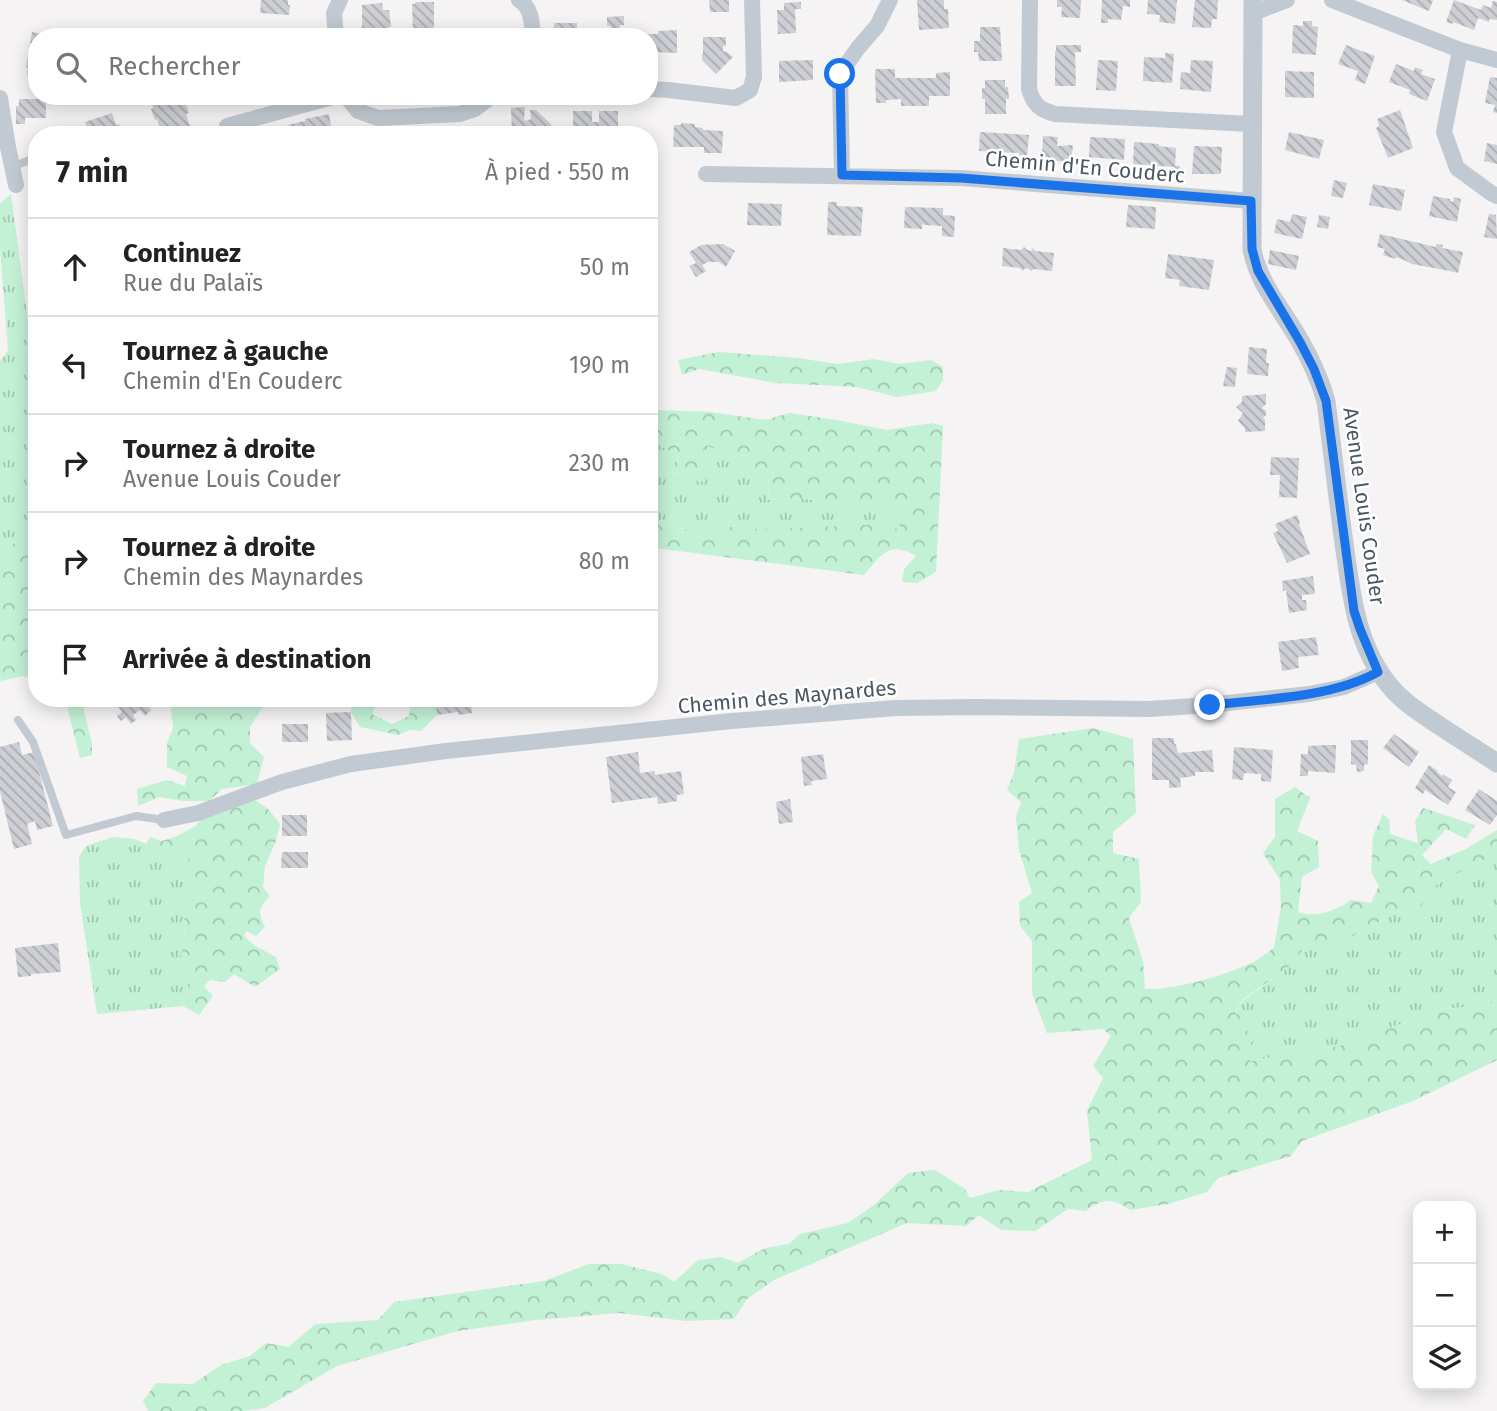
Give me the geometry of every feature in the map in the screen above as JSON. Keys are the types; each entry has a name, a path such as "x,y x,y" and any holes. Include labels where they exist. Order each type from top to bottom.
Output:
{"street":[{"path":"335,28 334,13 340,0"},
{"path":"519,0 524,3 531,16 532,28"},
{"path":"658,89 736,98 750,90 754,77 752,0"},
{"path":"842,175 840,74 877,26 890,0"},
{"path":"1030,0 1029,89 1038,107 1045,112 1251,124"},
{"path":"1252,6 1287,0"},
{"path":"1332,0 1460,50 1497,60"},
{"name":"Avenue Louis Couder","path":"1252,6 1252,249 1258,271 1300,342 1326,401 1354,611 1378,672 1390,688 1497,763"},
{"path":"1460,50 1444,131 1457,168 1497,196"},
{"path":"0,98 16,185"},
{"path":"235,126 306,105"},
{"path":"353,105 358,111 378,118 460,114 480,105"},
{"name":"Chemin d'En Couderc","path":"706,174 961,178 1251,201"},
{"name":"Chemin des Maynardes","path":"164,820 198,813 282,782 318,772 351,764 423,754 732,721 896,708 1149,709 1210,705 1344,687 1378,672"}],"lane":[{"path":"12,167 28,161"},
{"path":"18,720 33,742 66,835 136,816 164,820"}],"green space":[{"path":"11,194 28,321 28,544 11,544 0,548 0,361 8,351 0,247 0,203"},
{"path":"719,352 837,364 874,359 900,364 931,360 943,367 943,380 936,391 897,397 857,387 776,383 699,369 682,375 678,360"},
{"path":"658,410 710,412 765,420 789,413 887,430 932,423 943,426 936,572 917,583 902,582 904,569 916,556 899,549 886,552 864,575 658,548 658,525 711,533 745,523 759,530 887,524 901,531 891,509 797,498 768,500 769,481 749,471 750,456 726,454 706,445 701,455 712,469 702,482 676,478 678,456 658,444"},
{"path":"658,444 678,456 676,477 701,455 706,444 726,454 750,456 769,481 768,500 797,498 891,509 901,532 759,530 745,523 711,533 658,525"},
{"path":"11,544 28,544 28,677 0,681 0,548"},
{"path":"67,707 83,707 92,743 92,755 80,758"},
{"path":"171,707 263,707 250,727 250,743 264,757 257,784 222,789 209,801 159,797 138,806 137,789 167,780 185,786 187,776 167,767 167,743 173,728"},
{"path":"351,707 375,707 372,714 392,724 409,716 410,707 436,707 437,715 421,731 410,730 398,735 360,727 351,712"},
{"path":"1093,728 1133,739 1136,813 1113,832 1113,853 1139,859 1141,902 1129,918 1143,961 1145,989 1172,987 1217,976 1256,961 1274,948 1281,907 1280,880 1263,853 1275,837 1275,799 1295,787 1310,798 1297,831 1318,841 1319,867 1302,877 1298,912 1305,914 1326,912 1351,900 1371,903 1379,886 1371,872 1373,836 1383,814 1389,819 1390,834 1418,843 1415,821 1423,808 1475,825 1466,839 1446,829 1422,855 1431,864 1466,849 1497,830 1497,853 1438,883 1420,908 1399,911 1323,952 1303,949 1290,966 1241,1001 1235,1013 1246,1018 1247,1031 1254,1040 1241,1054 1251,1061 1339,1046 1443,1009 1479,1006 1497,1000 1497,1060 1413,1101 1302,1141 1291,1156 1218,1178 1207,1192 1168,1204 1130,1210 1108,1201 1086,1211 1068,1209 1035,1231 1001,1230 979,1215 966,1226 907,1223 774,1280 747,1299 734,1319 686,1321 620,1313 536,1320 458,1331 337,1366 265,1408 243,1411 148,1411 143,1401 156,1383 193,1384 221,1365 250,1356 266,1343 289,1347 315,1324 378,1320 394,1302 544,1281 589,1264 621,1264 662,1274 674,1282 698,1260 721,1257 738,1263 765,1248 789,1244 800,1234 848,1223 874,1205 908,1173 935,1170 965,1189 970,1198 999,1190 1028,1192 1092,1160 1087,1111 1103,1078 1093,1066 1111,1036 1103,1029 1047,1033 1032,993 1032,941 1020,926 1019,902 1032,893 1019,850 1016,817 1021,802 1007,790 1014,773 1019,739"},
{"path":"255,800 268,809 280,824 265,866 263,887 270,896 260,910 265,927 256,936 246,931 244,936 255,946 276,957 280,969 255,987 234,974 225,982 210,980 204,986 213,996 199,1015 183,1006 191,971 180,955 185,946 184,909 194,899 192,882 184,871 192,850 167,858 149,855 146,844 150,837 162,841 177,836 196,826 202,817"},
{"path":"113,837 134,839 146,844 149,855 167,858 193,849 194,899 184,909 185,946 191,971 183,1006 97,1014 80,903 79,857 86,846"},
{"path":"1497,853 1497,1000 1479,1006 1443,1009 1339,1046 1250,1061 1240,1054 1247,1031 1235,1014 1241,1002 1290,966 1303,949 1323,952 1399,911 1419,908 1438,883"}],"building":[{"path":"261,0 288,0 289,15 260,13"},
{"path":"709,0 729,0 729,12 710,12"},
{"path":"917,0 944,0 944,9 948,9 949,28 919,30"},
{"path":"1057,0 1081,0 1080,18 1061,17 1062,7 1057,7"},
{"path":"1102,0 1130,0 1130,7 1123,6 1121,20 1108,19 1108,23 1101,23"},
{"path":"1148,0 1177,0 1175,24 1159,22 1160,15 1147,14"},
{"path":"1195,0 1218,0 1217,19 1212,19 1211,28 1192,27"},
{"path":"1402,0 1433,0 1429,11"},
{"path":"1454,0 1481,10 1483,5 1491,8 1493,1 1497,2 1497,20 1489,19 1489,22 1478,18 1474,30 1446,22"},
{"path":"434,2 434,28 413,28 412,4"},
{"path":"801,2 801,9 795,9 796,33 778,34 777,10 784,10 784,3"},
{"path":"382,3 383,10 389,10 391,27 362,28 362,5"},
{"path":"624,16 624,25 611,28 607,26 607,17"},
{"path":"1303,21 1312,21 1312,26 1318,27 1316,55 1292,53 1293,25 1303,26"},
{"path":"554,23 577,23 577,28 554,28"},
{"path":"980,27 1000,27 1002,61 979,61 978,52 974,52 974,41 980,41"},
{"path":"677,30 677,53 658,52 658,31"},
{"path":"703,37 726,37 723,51 733,57 716,74 702,60"},
{"path":"1056,45 1081,45 1081,52 1075,52 1076,86 1055,86"},
{"path":"1346,45 1375,56 1365,84 1355,80 1358,71 1338,64"},
{"path":"1165,53 1174,54 1172,83 1143,81 1144,57 1165,58"},
{"path":"813,60 813,80 779,82 779,61"},
{"path":"1098,60 1118,61 1116,91 1096,90"},
{"path":"1191,60 1213,61 1211,92 1180,89 1181,72 1190,73"},
{"path":"1396,64 1414,71 1415,67 1423,70 1421,74 1435,79 1427,101 1409,94 1410,90 1389,82"},
{"path":"875,69 895,69 895,78 936,78 936,73 950,72 950,96 929,96 929,106 901,106 901,99 876,103"},
{"path":"1285,71 1314,72 1314,98 1285,97"},
{"path":"1490,77 1497,78 1497,113 1493,112 1495,105 1485,103"},
{"path":"985,80 1005,80 1009,99 1006,99 1006,114 985,114 982,88 985,88"},
{"path":"19,99 28,99 28,105 46,105 46,118 25,118 25,124 16,124 16,106 19,106"},
{"path":"152,105 186,105 190,126 159,126 151,109"},
{"path":"525,107 526,121 531,119 530,110 536,110 551,126 512,126 511,108"},
{"path":"1400,110 1413,148 1388,158 1376,128 1379,126 1377,119"},
{"path":"573,111 592,111 592,122 599,122 599,111 618,111 618,126 573,126"},
{"path":"112,113 116,125 120,126 86,126 85,122"},
{"path":"329,114 331,126 288,126"},
{"path":"695,124 695,127 703,130 723,131 722,153 704,153 704,147 673,147 674,125"},
{"path":"980,132 1029,135 1027,156 1020,159 1019,153 979,151"},
{"path":"1289,132 1324,140 1319,159 1285,150"},
{"path":"1043,136 1058,137 1057,146 1073,145 1071,162 1042,160"},
{"path":"1090,137 1125,139 1124,160 1089,157"},
{"path":"1134,142 1176,148 1175,166 1180,166 1180,176 1174,175 1175,167 1133,164"},
{"path":"1487,143 1497,145 1497,164 1484,161"},
{"path":"1194,146 1222,147 1221,174 1192,174"},
{"path":"1334,180 1347,183 1343,198 1331,196"},
{"path":"1373,184 1405,190 1401,211 1369,205"},
{"path":"1433,196 1453,202 1454,197 1461,199 1457,222 1429,216"},
{"path":"828,202 837,202 837,206 863,207 861,236 827,235"},
{"path":"748,203 782,204 781,226 747,225"},
{"path":"1128,205 1156,207 1155,229 1126,227"},
{"path":"905,207 943,208 943,215 955,216 954,237 942,236 942,226 922,224 922,229 904,228"},
{"path":"1292,214 1307,217 1302,239 1274,233 1277,219 1290,222"},
{"path":"1489,214 1496,215 1497,239 1484,237"},
{"path":"1319,215 1330,217 1328,229 1317,227"},
{"path":"1380,234 1436,247 1436,244 1443,245 1442,248 1463,252 1458,273 1383,255 1385,249 1377,247"},
{"path":"723,244 735,251 726,267 719,262 708,262 702,265 706,271 696,277 689,266 696,263 689,252 701,245"},
{"path":"1024,247 1031,251 1033,248 1035,251 1054,253 1052,271 1031,271 1025,268 1023,271 1020,268 1002,266 1003,248 1021,250"},
{"path":"1270,250 1299,256 1296,270 1268,264"},
{"path":"1168,254 1214,260 1209,290 1179,286 1180,280 1165,278"},
{"path":"1249,347 1267,349 1268,376 1247,374"},
{"path":"1227,367 1237,368 1235,387 1223,386"},
{"path":"1266,394 1266,404 1262,408 1266,411 1263,418 1265,431 1245,432 1245,428 1238,421 1243,413 1236,407 1242,402 1242,396"},
{"path":"1271,457 1299,458 1297,498 1279,497 1280,475 1270,475"},
{"path":"1297,515 1310,554 1287,563 1273,533 1278,531 1275,524"},
{"path":"1313,576 1315,594 1302,595 1302,600 1306,600 1307,610 1289,613 1282,581"},
{"path":"1316,637 1319,655 1298,657 1299,668 1282,671 1278,642"},
{"path":"118,707 149,707 151,710 145,716 140,710 133,715 136,720 131,724 126,717 121,721 117,716 122,712"},
{"path":"436,707 471,707 472,713 437,715"},
{"path":"351,712 352,740 327,741 326,713"},
{"path":"282,724 308,724 308,742 282,742"},
{"path":"1394,734 1419,752 1409,767 1383,748"},
{"path":"1152,738 1174,738 1178,753 1212,750 1214,772 1195,772 1195,776 1180,778 1181,787 1169,788 1169,780 1152,780"},
{"path":"1351,740 1368,740 1368,764 1364,765 1364,771 1357,772 1356,765 1351,764"},
{"path":"19,742 22,755 34,752 53,826 37,830 35,821 27,824 32,844 14,849 0,791 0,747"},
{"path":"1336,745 1335,773 1308,771 1308,776 1300,776 1301,754 1308,754 1308,746"},
{"path":"1234,747 1273,750 1271,782 1261,781 1261,774 1244,773 1243,780 1232,779"},
{"path":"638,752 640,773 655,771 655,775 681,771 684,794 677,795 677,801 658,804 657,797 612,803 606,757"},
{"path":"823,754 827,779 811,781 812,785 804,786 801,757"},
{"path":"1429,765 1442,776 1443,774 1452,780 1448,787 1456,792 1448,805 1425,790 1423,794 1415,788"},
{"path":"1479,789 1497,801 1497,815 1490,825 1465,810"},
{"path":"790,799 793,822 779,824 776,802"},
{"path":"282,815 307,815 307,836 282,836"},
{"path":"282,852 308,852 308,868 281,868"},
{"path":"58,943 61,972 18,977 15,948"}],"route":[{"path":"840,74 842,175 1003,180 1251,201 1254,261 1322,386 1354,611 1378,672 1344,687 1309,694 1210,705"}]}
